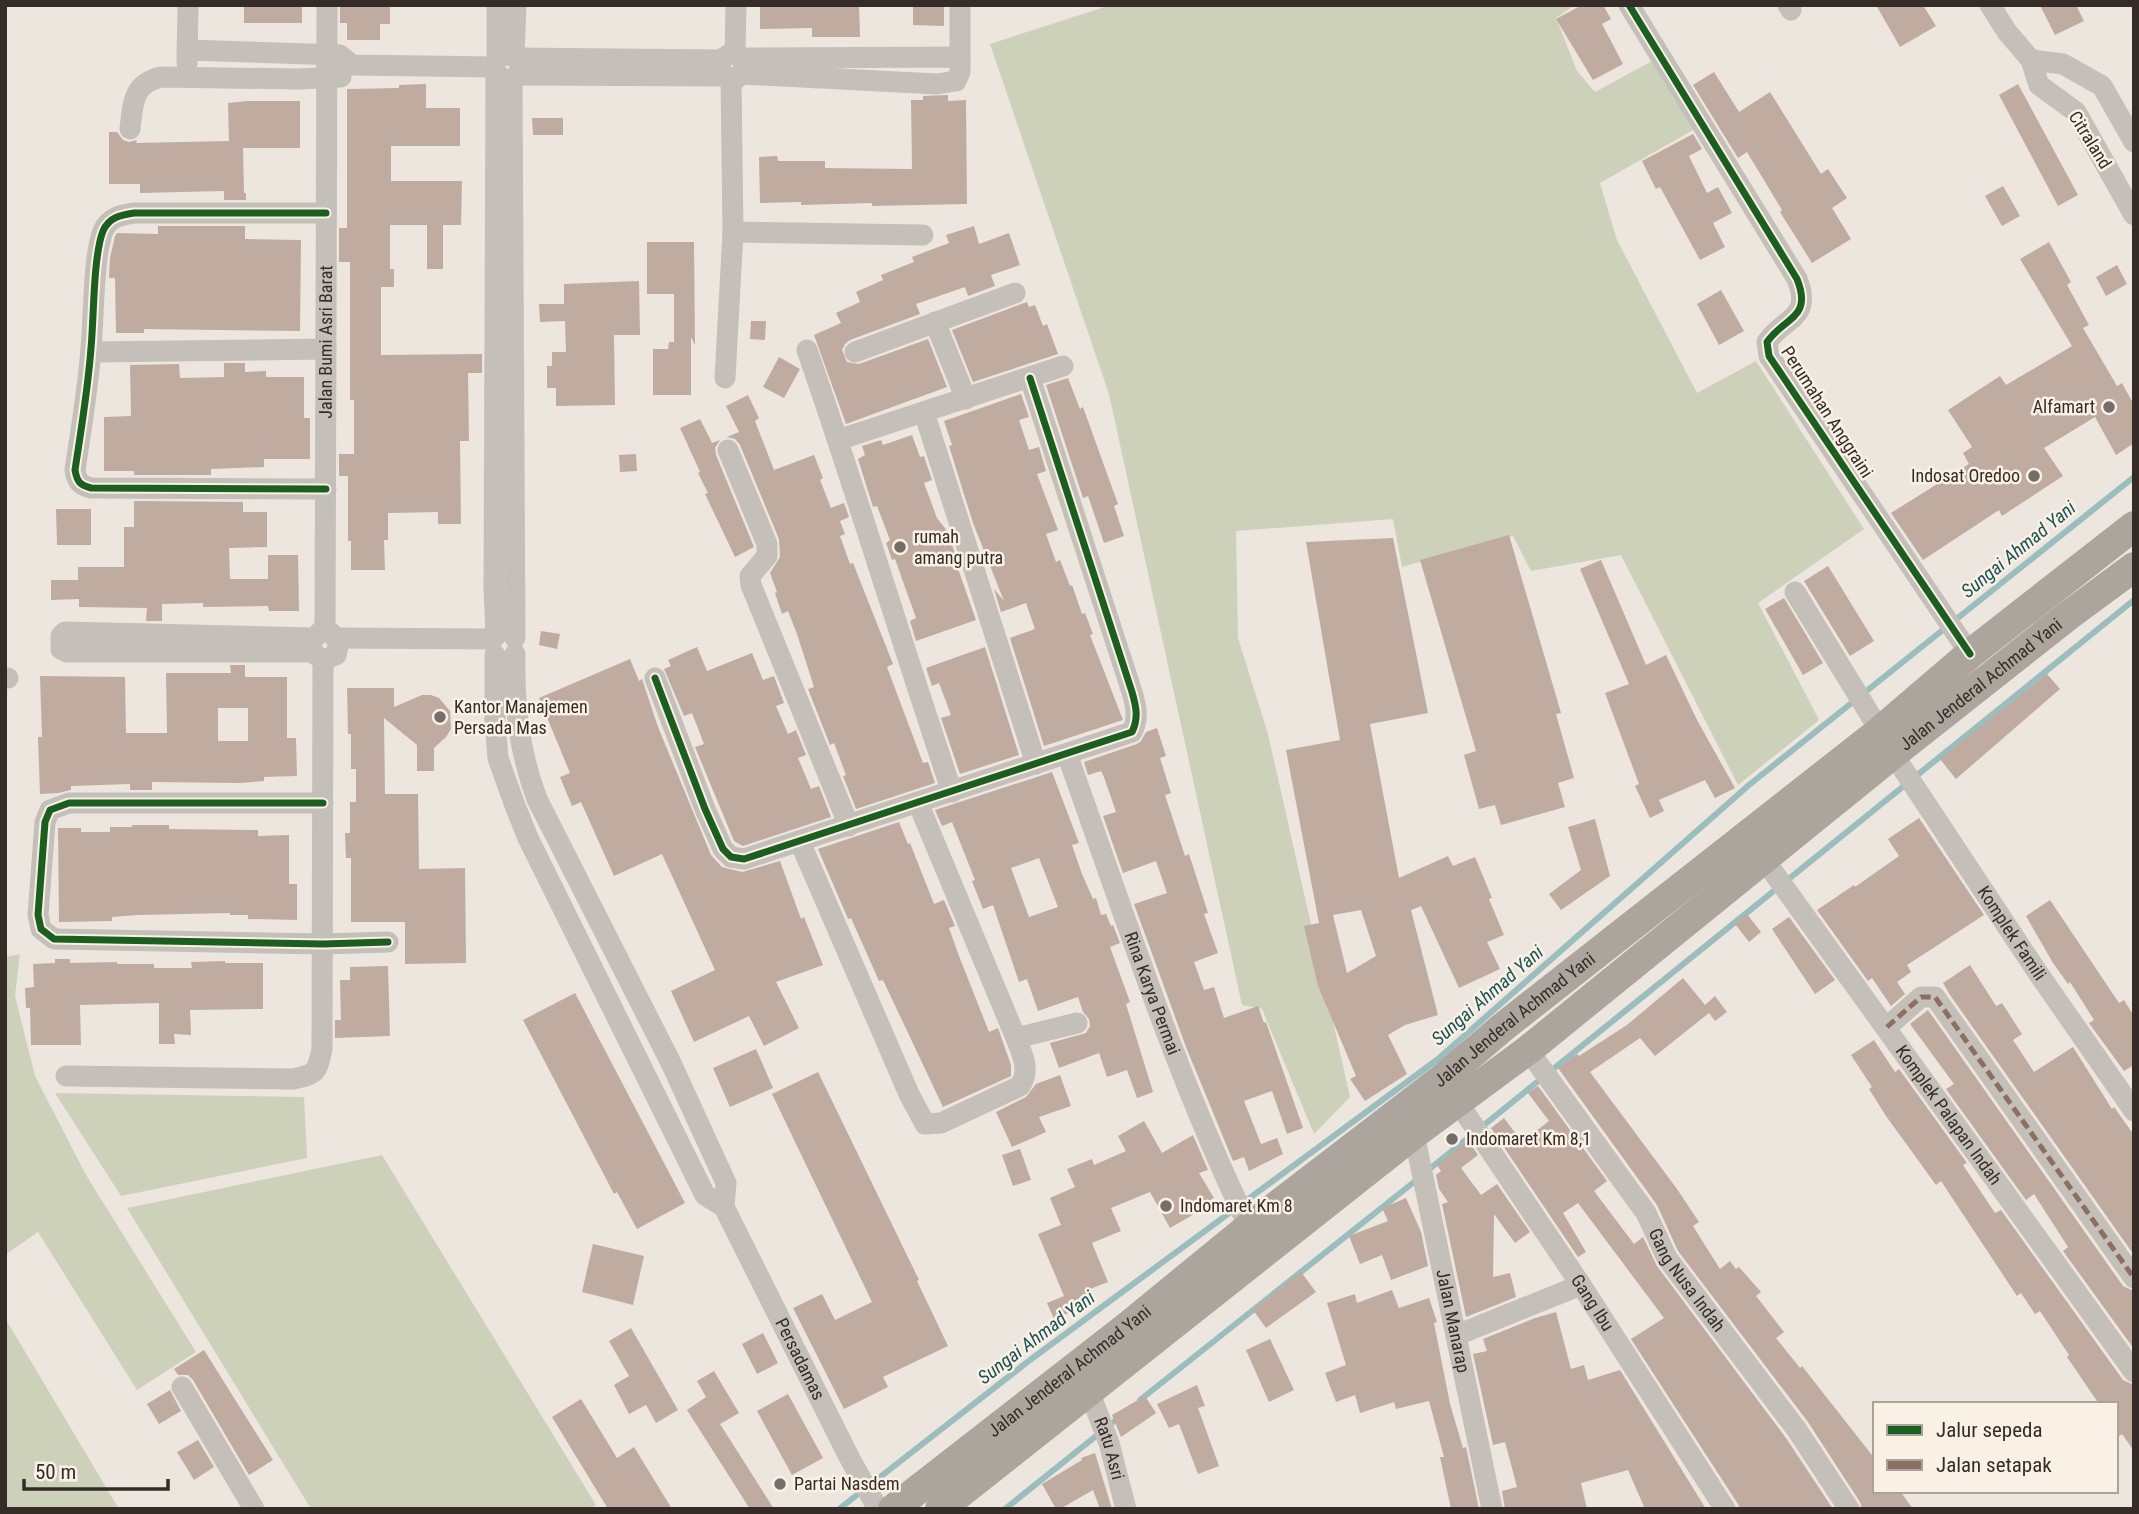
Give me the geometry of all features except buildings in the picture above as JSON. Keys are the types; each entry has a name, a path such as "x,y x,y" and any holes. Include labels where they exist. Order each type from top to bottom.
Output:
{"highway":[{"name":"Jalan Jenderal Achmad Yani","path":"893,1509 1138,1335 1528,1050 1763,858 1886,743 1970,654 2134,526"},
{"name":"Jalan Jenderal Achmad Yani","path":"957,1503 1089,1391 1138,1335 1249,1227 1443,1079 1503,1027 1886,743 2069,615 2134,566"}],"street":[{"path":"186,76 188,5"},
{"name":"Jalan Bumi Asri Barat","path":"66,1076 293,1079 312,1075 318,1068 322,1049 323,944 327,5"},
{"path":"497,5 507,67"},
{"path":"325,645 65,632 61,636 61,649 68,652 325,645 501,645 507,67 516,5"},
{"path":"725,378 733,232 732,67 736,5"},
{"path":"187,50 340,55 352,65 507,67 732,67 960,57 960,5"},
{"name":"Citraland","path":"1990,5 2007,32 2031,60 2039,85 2076,112 2134,215"},
{"name":"Perumahan Anggraini","path":"1631,6 1797,279 1801,302 1796,316 1773,333 1767,342 1769,356 1970,654"},
{"path":"2031,60 2063,64 2102,86 2134,142"},
{"path":"130,129 132,109 141,86 148,80 186,76 341,78 352,65"},
{"path":"326,213 134,213 110,220 103,231 98,258 91,352 75,470 77,480 92,488 326,489"},
{"path":"733,232 923,235"},
{"path":"855,352 1015,293"},
{"path":"935,322 966,399"},
{"path":"91,352 326,349"},
{"path":"807,350 952,792"},
{"path":"838,440 1063,366"},
{"path":"655,678 700,798 723,849 731,857 744,859 1132,732 1136,723 1136,709 1030,377"},
{"path":"925,412 1036,764"},
{"path":"728,450 767,544 767,556 750,576 751,585 849,826"},
{"name":"Komplek Famili","path":"1796,592 1886,743 2038,973 2134,1111"},
{"name":"Persadamas","path":"501,645 495,721 498,758 528,838 705,1195 724,1207 849,1457 878,1509"},
{"name":"Rina Karya Permai","path":"1067,754 1178,1065 1224,1176 1249,1227"},
{"path":"323,803 69,803 56,807 50,810 45,822 38,915 41,929 54,939 323,944 388,942"},
{"path":"800,842 909,1094 925,1124 941,1123 1020,1086 1026,1074 1016,1038 918,803"},
{"name":"Komplek Palapan Indah","path":"1763,858 2134,1372"},
{"path":"1886,1027 1921,997 1935,997 2134,1278"},
{"path":"1016,1038 1077,1023"},
{"name":"Gang Nusa Indah","path":"1528,1050 1646,1213 1667,1258 1797,1430 1849,1509"},
{"name":"Gang Ibu","path":"1457,1101 1581,1285 1725,1509"},
{"name":"Jalan Manarap","path":"1414,1134 1492,1509"},
{"path":"1457,1335 1581,1285"},
{"path":"182,1387 254,1509"},
{"name":"Ratu Asri","path":"1089,1391 1110,1443 1126,1509"}],"green space":[{"path":"1111,5 1575,5 1556,18 1577,71 1595,92 1654,60 1695,129 1600,183 1617,240 1697,393 1756,361 1864,529 1758,603 1819,720 1738,785 1621,555 1531,571 1513,536 1402,567 1393,519 1236,531 1238,638 1268,734 1350,1097 1314,1134 1262,1009 1242,1005 1109,394 990,44"},
{"path":"20,954 15,996 35,1076 86,1175 196,1352 137,1390 38,1232 5,1255 5,957"},
{"path":"55,1093 304,1097 307,1158 121,1196"},
{"path":"382,1155 596,1505 590,1509 311,1509 127,1208"},
{"path":"5,1318 119,1509 5,1509"}],"waterway":[{"name":"Sungai Ahmad Yani","path":"839,1509 1030,1360 1438,1059 1749,785 2134,477"},
{"name":"Sungai Ahmad Yani","path":"1427,1171 2134,600"},
{"name":"Sungai Ahmad Yani","path":"1140,1400 1419,1178"},
{"name":"Sungai Ahmad Yani","path":"1005,1509 1121,1416"}],"marked path":[{"path":"1887,1027 1921,997 1935,997 2134,1278"}],"cycle path":[{"path":"1629,5 1797,279 1801,292 1799,310 1767,342 1769,356 1970,654"},
{"path":"326,213 134,213 120,216 109,223 103,231 97,256 90,363 75,470 80,482 91,488 326,489"},
{"path":"655,678 723,849 731,857 744,859 1132,732 1136,717 1132,692 1030,378"},
{"path":"323,803 69,803 50,810 45,822 38,915 41,929 54,939 323,944 388,942"}],"place":[{"name":"Alfamart","path":"2109,407"},
{"name":"Indosat Oredoo","path":"2034,476"},
{"name":"rumah amang putra","path":"900,547"},
{"name":"Kantor Manajemen Persada Mas","path":"440,717"},
{"name":"Indomaret Km 8,1","path":"1452,1139"},
{"name":"Indomaret Km 8","path":"1166,1206"},
{"name":"Partai Nasdem","path":"780,1484"}]}
